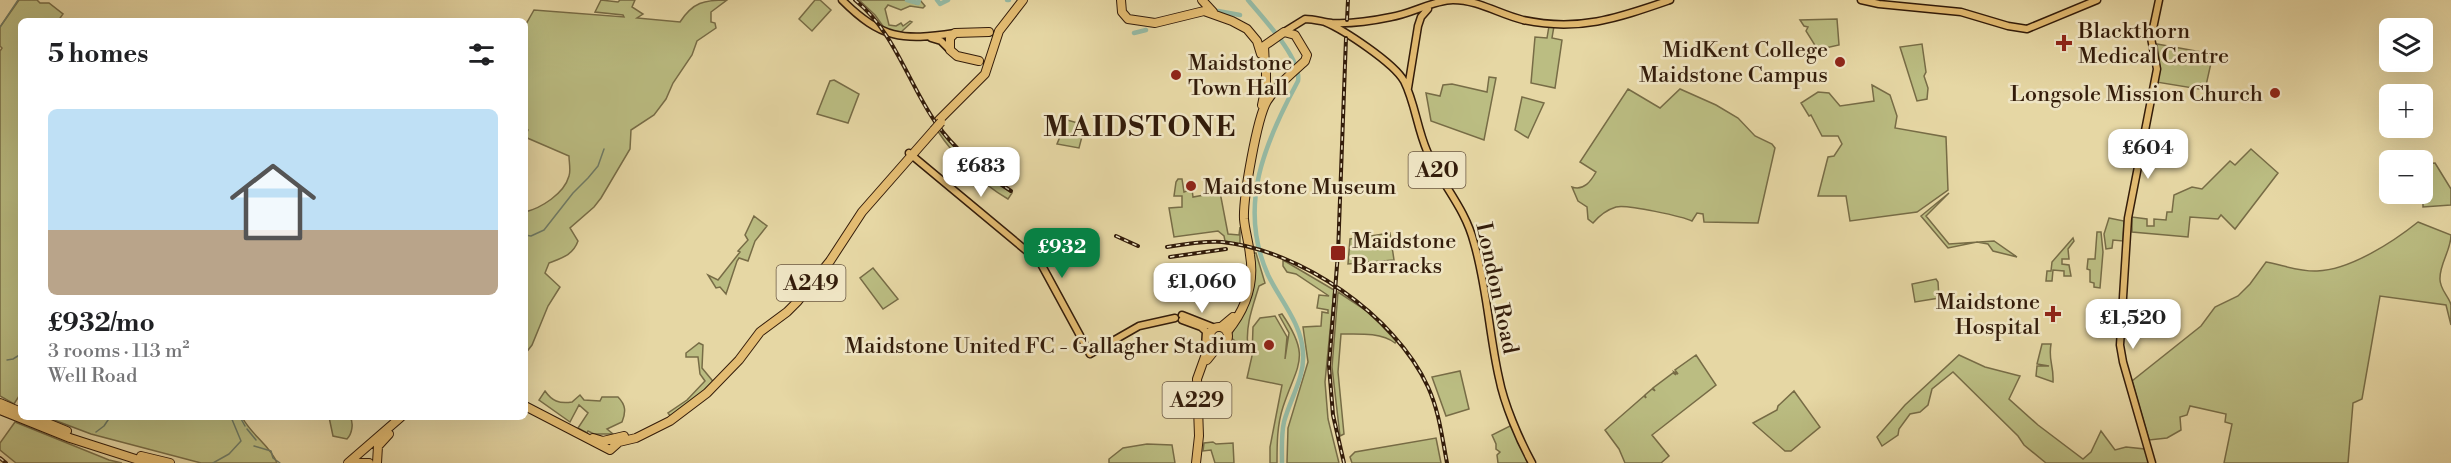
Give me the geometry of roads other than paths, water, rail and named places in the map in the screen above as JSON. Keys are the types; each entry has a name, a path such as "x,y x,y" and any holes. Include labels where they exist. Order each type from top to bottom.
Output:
{"highway":[{"name":"A249","path":"914,157 933,128 955,108 960,99 981,78 987,68 995,29 1017,0"},
{"name":"A249","path":"994,35 1023,0"},
{"path":"1121,0 1122,12 1126,18 1155,23 1204,12 1232,21 1246,29 1257,41 1267,70 1265,93 1255,123 1240,207 1247,257 1247,284 1238,311 1232,320 1212,338"},
{"path":"1202,0 1204,12"},
{"path":"1202,0 1214,13 1248,25 1266,45 1266,103 1247,171"},
{"path":"1266,45 1284,32 1293,34 1307,55 1305,62 1289,75 1266,103"},
{"path":"981,78 984,68 979,61 957,56 950,51 950,40 955,33 994,35"},
{"path":"979,61 991,53"},
{"path":"1267,70 1276,80 1289,75"},
{"name":"A249","path":"528,405 609,443 641,434 670,421 700,400 739,360 760,332 792,308 830,261 853,224 894,175 914,157 933,128"},
{"path":"1212,338 1226,340 1221,329"},
{"name":"A229","path":"1198,463 1198,375 1212,338"},
{"name":"A229","path":"1198,463 1203,430 1201,377 1212,338"},
{"path":"0,403 18,411"},
{"path":"0,410 18,417"},
{"path":"25,420 70,438 148,463"},
{"path":"41,420 99,443 170,463"},
{"path":"348,463 398,420"},
{"path":"379,463 376,452 378,446 404,420"},
{"path":"356,463 369,463"}],"main road":[{"path":"842,0 877,29 906,37 941,41 950,51"},
{"path":"1284,32 1301,20 1321,21 1341,26 1419,14 1441,2 1459,0 1484,5 1521,19 1550,25 1576,25 1624,15 1670,0"},
{"path":"1861,0 1879,4 1961,12 2008,26 2027,28 2097,0"},
{"path":"2152,463 2120,345 2128,214 2157,69 2156,56 2151,42 2159,0"},
{"name":"A20","path":"1411,69 1419,14"},
{"path":"1298,39 1300,25 1321,21"},
{"name":"London Road","path":"1341,26 1395,69 1408,91 1426,150 1434,167 1458,202 1474,241 1499,380 1532,463"},
{"path":"928,38 955,33"},
{"path":"1395,69 1406,74 1411,69"},
{"name":"London Road","path":"1408,91 1411,69"},
{"path":"914,157 1042,265 1090,354 1139,327 1180,318 1221,329"},
{"path":"1180,318 1193,322 1212,338"}],"waterway":[{"path":"0,27 18,0"},
{"path":"907,0 918,3 919,0"},
{"path":"937,0 940,4 948,0"},
{"path":"1248,0 1288,50 1298,72 1298,81 1266,151 1255,199 1255,224 1259,249 1268,275 1295,322 1302,342 1302,371 1283,427 1282,463"},
{"path":"1218,11 1240,15"},
{"path":"1134,33 1146,30"},
{"path":"528,236 544,230 598,166 604,149"},
{"path":"7,360 18,356"},
{"path":"96,432 108,420"},
{"path":"213,463 229,454 241,441 232,420"},
{"path":"242,420 245,426"},
{"path":"247,429 256,440"},
{"path":"254,446 271,451 273,458 280,463"}],"railway":[{"path":"855,0 880,27 926,108 944,133 970,160 1011,191"},
{"path":"1347,20 1348,0"},
{"path":"1344,463 1333,415 1329,366 1338,253 1346,38"},
{"path":"1116,236 1138,246"},
{"path":"1167,247 1222,242 1252,248 1313,272 1342,290 1393,335 1413,360 1435,405 1447,463"},
{"path":"1170,257 1226,249"},
{"path":"0,458 6,463"}],"place":[{"name":"Blackthorn Medical Centre","path":"2064,43"},
{"name":"MidKent College Maidstone Campus","path":"1840,62"},
{"name":"Maidstone Town Hall","path":"1176,75"},
{"name":"Longsole Mission Church","path":"2275,93"},
{"name":"Maidstone Museum","path":"1191,186"},
{"name":"Maidstone Barracks","path":"1338,253"},
{"name":"Maidstone Hospital","path":"2053,314"},
{"name":"Maidstone United FC - Gallagher Stadium","path":"1269,345"}],"district":[{"name":"MAIDSTONE","path":"1140,126"}]}
